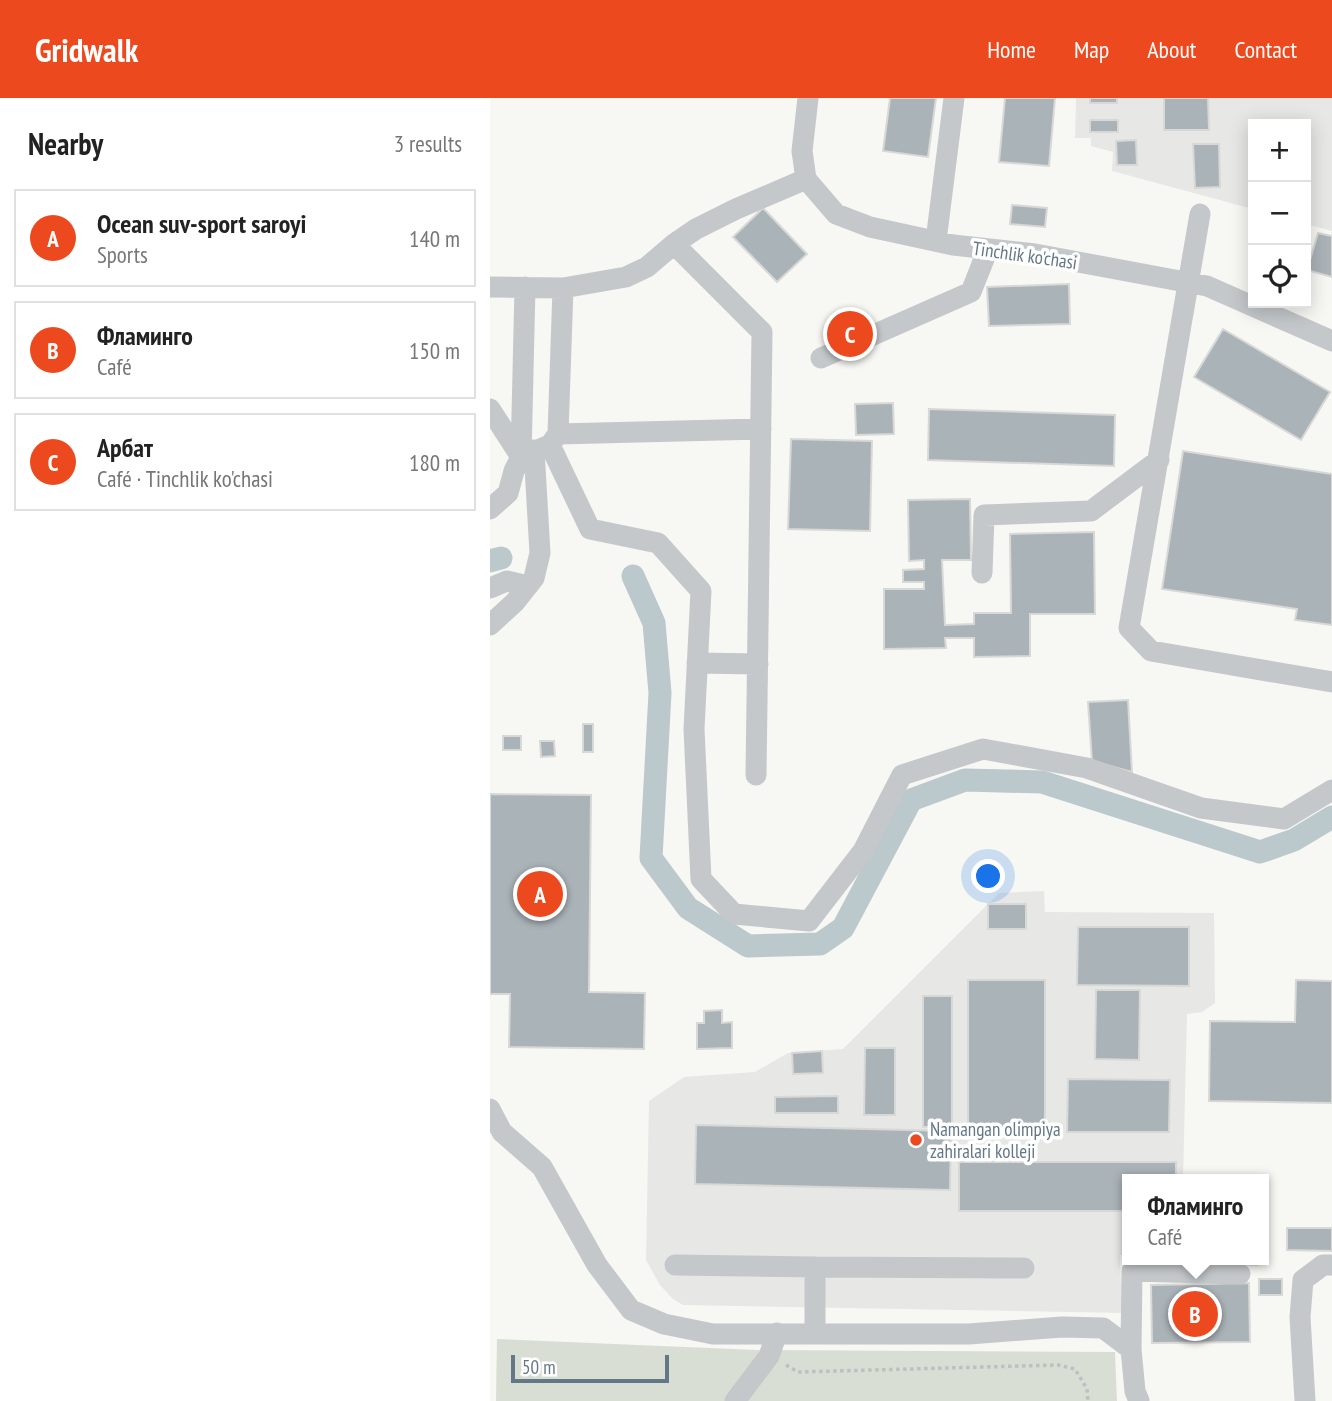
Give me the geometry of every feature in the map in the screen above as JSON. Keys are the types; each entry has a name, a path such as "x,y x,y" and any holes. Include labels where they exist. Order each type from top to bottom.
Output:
{"street":[{"path":"490,287 563,288 626,277 647,267 696,229 806,180 802,151 808,98"},
{"path":"936,241 954,98"},
{"name":"Tinchlik ko'chasi","path":"806,180 836,214 870,227 936,241 1035,254 1207,286 1332,341"},
{"path":"1200,214 1129,628 1151,651 1332,682"},
{"path":"674,244 762,332 756,775"},
{"path":"821,358 971,292 988,249"},
{"path":"525,287 541,447"},
{"path":"490,625 515,603 531,582 540,553 535,491 563,288"},
{"path":"490,409 541,447 590,529 657,543 701,591 694,729 701,879 734,914 809,921 863,851 902,775 983,749 1087,768 1201,808 1284,819 1332,790"},
{"path":"490,509 508,493 514,471 541,447 761,429"},
{"path":"982,573 984,515 1091,511 1159,460"},
{"path":"490,588 507,581 531,582"},
{"path":"697,663 758,664"},
{"path":"490,1109 502,1132 542,1167 597,1265 631,1310 664,1324 713,1334 969,1334 1062,1327 1103,1328 1131,1349"},
{"path":"675,1265 1024,1268"},
{"path":"1305,1401 1300,1317 1303,1280 1323,1265 1332,1265"},
{"path":"815,1267 815,1332"},
{"path":"1139,1401 1135,1391 1131,1349 1132,1271 1240,1274"},
{"path":"734,1401 769,1356 777,1333"}],"path":[{"path":"769,1356 799,1373 1058,1366 1075,1369 1087,1389 1088,1401"}],"shaded area":[{"path":"1076,98 1332,98 1332,231 1311,225 1311,119 1248,119 1248,208 1112,171 1113,152 1091,146 1091,138 1075,138"},
{"name":"Namangan olimpiya zahiralari kolleji","path":"1044,891 1045,912 1214,913 1215,1003 1202,1012 1187,1014 1183,1174 1122,1174 1122,1313 683,1305 673,1299 660,1285 646,1260 649,1101 684,1077 755,1072 788,1053 843,1049 999,893"},
{"path":"497,1339 756,1350 1115,1352 1117,1401 496,1401"}],"building":[{"path":"890,98 936,98 928,157 883,151"},
{"path":"1005,98 1055,98 1049,166 999,162"},
{"path":"1090,98 1117,98 1117,103 1090,103"},
{"path":"1164,98 1208,98 1209,130 1164,130"},
{"path":"1090,120 1118,120 1118,132 1090,132"},
{"path":"1136,140 1137,165 1117,165 1116,141"},
{"path":"1193,144 1219,144 1220,187 1195,188"},
{"path":"1012,205 1047,208 1045,227 1010,224"},
{"path":"763,208 807,254 777,282 733,237"},
{"path":"1318,233 1332,236 1332,277 1311,271 1311,257"},
{"path":"1069,284 1070,324 989,326 987,287"},
{"path":"1223,329 1330,392 1301,440 1194,377"},
{"path":"893,403 894,434 856,435 855,404"},
{"path":"929,409 1115,415 1114,466 928,460"},
{"path":"791,439 872,441 870,531 788,529"},
{"path":"1183,451 1332,474 1332,625 1295,620 1297,609 1162,589"},
{"path":"970,499 971,560 942,560 945,625 974,624 974,613 1011,613 1010,534 1094,532 1095,614 1030,614 1030,656 974,657 974,638 945,638 946,648 884,649 884,589 924,589 924,582 903,582 903,570 924,569 924,560 909,561 908,500"},
{"path":"1128,700 1132,772 1092,761 1088,702"},
{"path":"583,724 593,724 593,752 583,752"},
{"path":"503,736 521,736 521,750 503,750"},
{"path":"540,741 554,741 555,756 541,757"},
{"path":"490,794 591,795 589,992 645,993 644,1049 509,1047 510,994 490,994"},
{"path":"988,904 1026,904 1026,929 988,929"},
{"path":"1078,927 1189,927 1189,986 1077,985"},
{"path":"968,980 1045,980 1045,1130 968,1130"},
{"path":"1296,980 1332,981 1332,1103 1209,1101 1210,1021 1295,1022"},
{"path":"1096,990 1140,990 1139,1060 1095,1059"},
{"path":"923,996 952,996 952,1126 923,1127"},
{"path":"722,1010 722,1023 732,1022 732,1048 697,1049 697,1023 704,1023 704,1011"},
{"path":"865,1048 895,1048 895,1115 864,1115"},
{"path":"822,1051 823,1073 793,1074 792,1053"},
{"path":"1068,1079 1170,1080 1169,1132 1067,1132"},
{"path":"838,1096 838,1113 775,1113 775,1097"},
{"path":"696,1125 951,1131 950,1190 695,1184"},
{"path":"959,1162 1176,1162 1176,1174 1122,1174 1122,1211 959,1211"},
{"path":"1287,1228 1332,1228 1332,1251 1287,1250"},
{"path":"1259,1279 1282,1279 1282,1295 1259,1295"},
{"path":"1249,1283 1250,1342 1152,1343 1151,1285"}],"waterway":[{"path":"490,561 501,558"},
{"path":"633,576 654,623 660,693 651,858 688,908 748,946 820,944 843,928 911,800 965,780 1042,782 1260,852 1294,840 1332,817"}],"place":[{"name":"Арбат","path":"850,334"},
{"name":"Ocean suv-sport saroyi","path":"540,894"},
{"name":"Namangan olimpiya zahiralari kolleji","path":"916,1140"},
{"name":"Фламинго","path":"1195,1314"}]}
